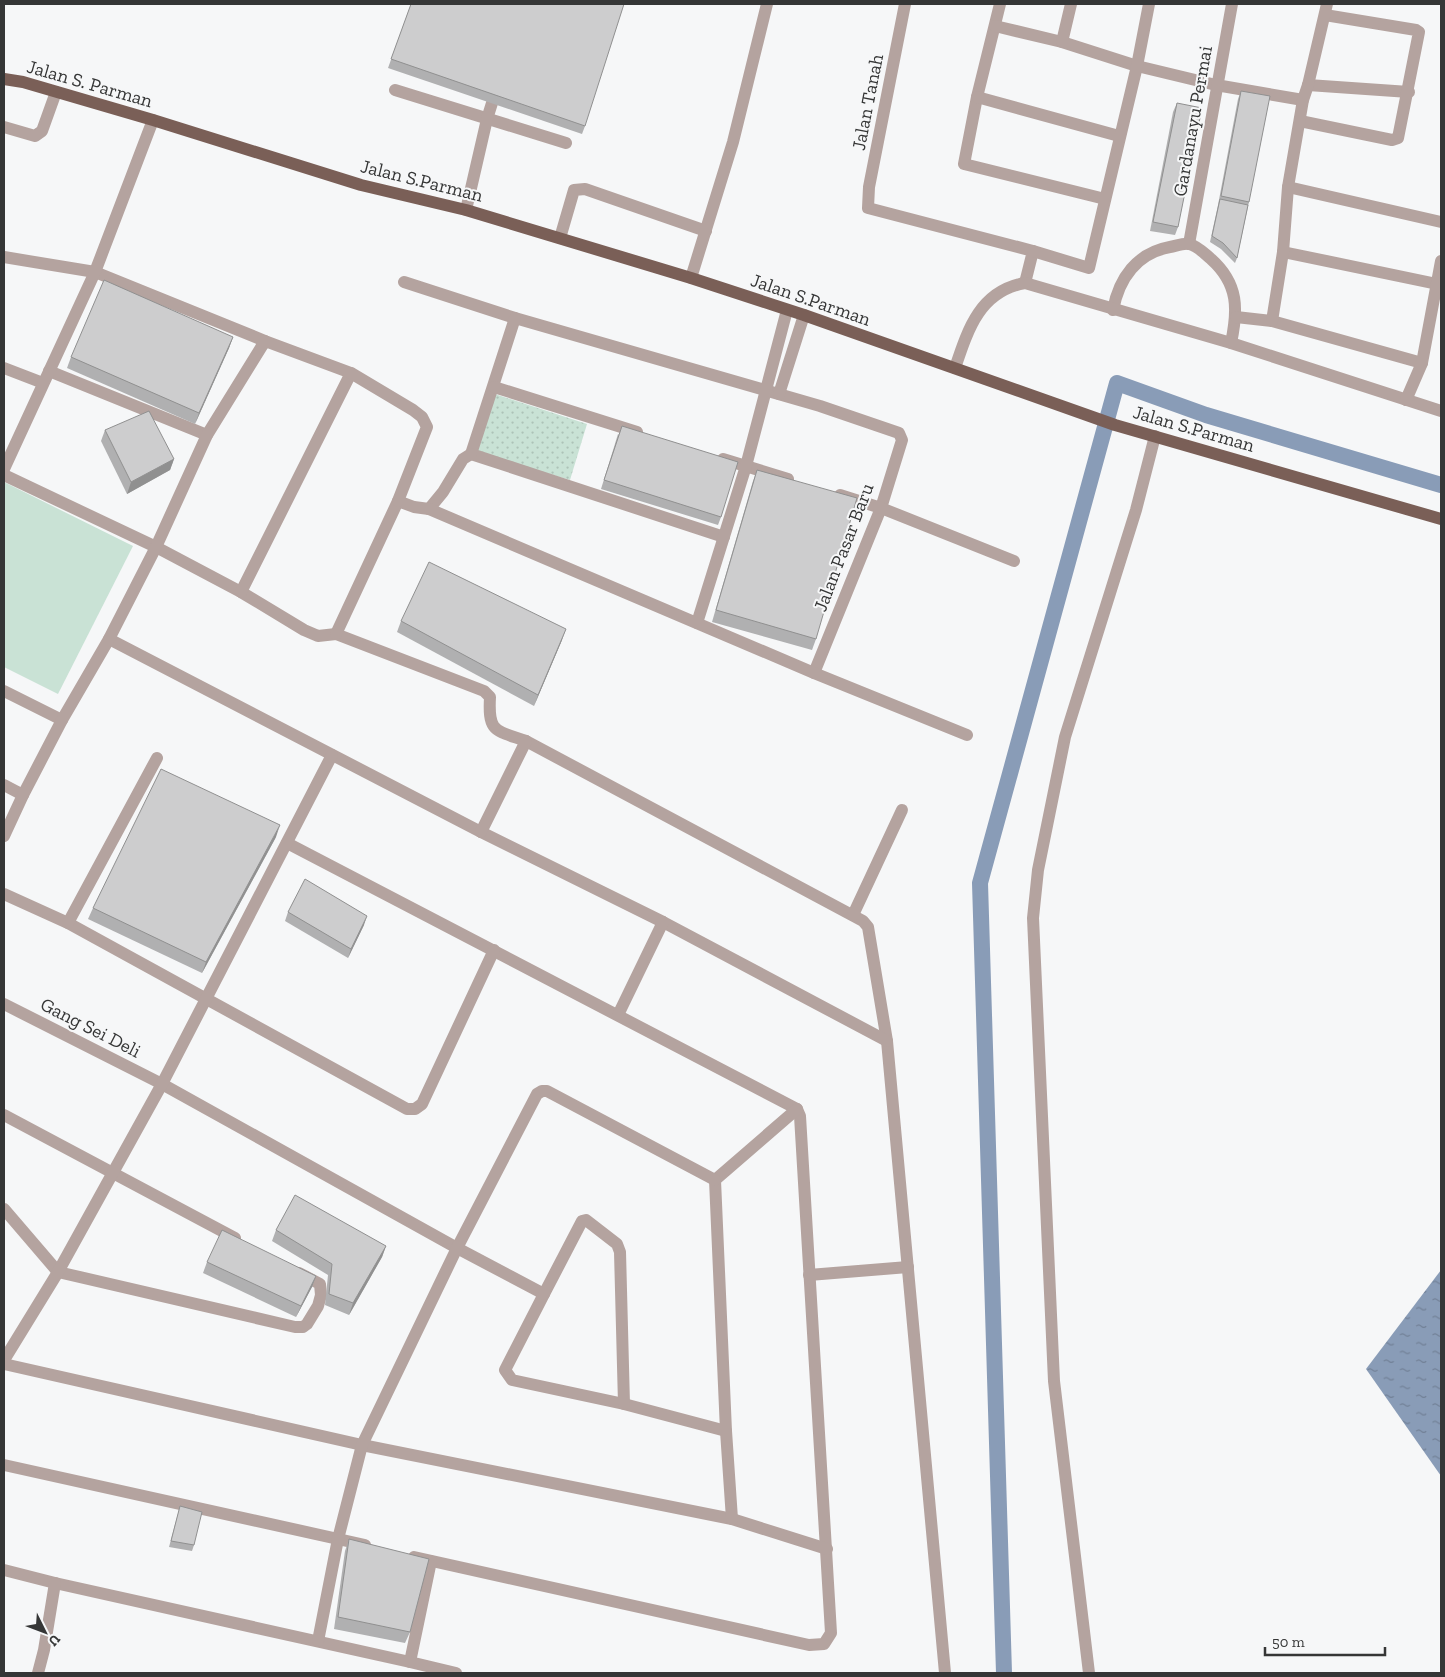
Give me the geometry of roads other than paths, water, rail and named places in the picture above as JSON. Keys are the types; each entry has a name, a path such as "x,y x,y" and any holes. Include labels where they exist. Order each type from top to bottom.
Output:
{"main road":[{"name":"Jalan S. Parman","path":"4,79 159,122"},
{"name":"Jalan S.Parman","path":"159,122 361,184 466,210 691,278 804,315 1115,425 1441,518"}],"street":[{"path":"691,278 733,142 767,4"},
{"name":"Jalan Tanah","path":"905,4 870,187 868,208 1033,251"},
{"path":"1000,4 977,97 964,164 1105,199"},
{"path":"1062,42 1071,4"},
{"path":"1025,283 1033,251 1089,268 1137,66 1149,4"},
{"name":"Gardanayu Permai","path":"1189,244 1232,4"},
{"path":"1272,321 1282,252 1288,187 1303,100 1326,9 1419,32 1409,92 1398,138 1300,121"},
{"path":"995,26 1062,42 1137,66 1216,85 1303,100"},
{"path":"466,210 487,119 501,75"},
{"path":"1308,85 1409,92"},
{"path":"395,90 566,143"},
{"path":"4,127 35,136 39,134 42,131 56,92"},
{"path":"977,97 1119,136"},
{"path":"4,469 95,272 159,122"},
{"path":"1288,187 1441,222"},
{"path":"560,238 574,190 580,188 585,188 706,231"},
{"path":"1112,310 1118,288 1124,276 1134,266 1148,254 1165,248 1189,244 1203,251 1214,262 1225,275 1232,291 1236,303 1236,317 1231,343"},
{"path":"1282,252 1437,284"},
{"path":"4,257 95,272 265,341 351,373 414,410 422,417 426,427 398,502 336,634"},
{"path":"1406,400 1422,363 1441,261"},
{"name":"Jalan Pasar Baru","path":"404,282 516,318 766,390 899,433 902,440 881,508 814,673"},
{"path":"955,368 965,337 989,299 999,291 1012,285 1025,283 1112,310 1231,343 1441,411"},
{"path":"697,623 746,466 787,310"},
{"path":"779,394 804,315"},
{"path":"1236,317 1272,321 1422,363"},
{"path":"429,509 443,492 463,458 471,454 516,318"},
{"path":"4,836 62,720 109,639 156,547 207,435 265,341"},
{"path":"4,368 43,383"},
{"path":"49,371 207,435"},
{"path":"241,592 351,373"},
{"path":"494,387 653,437"},
{"path":"1089,1673 1054,1381 1033,918 1038,870 1065,737 1136,510 1155,436"},
{"path":"471,454 724,537"},
{"path":"709,454 800,483"},
{"path":"4,475 156,547 241,592 304,630 318,636 336,634 484,691 490,697 489,717 492,726 497,731 526,740 863,921 868,928 887,1041 945,1673"},
{"path":"827,491 881,508 1014,560"},
{"path":"398,502 429,509 814,673 967,735"},
{"path":"109,639 481,832 663,922 887,1041"},
{"path":"4,691 62,720"},
{"path":"481,832 526,740"},
{"path":"4,1360 58,1272 162,1084 332,755"},
{"path":"68,924 157,758"},
{"path":"4,785 23,795"},
{"path":"853,915 902,810"},
{"path":"287,843 798,1109 800,1116 832,1633 824,1644 809,1645 403,1554"},
{"path":"4,894 68,924 407,1109 415,1109 422,1104 494,950"},
{"path":"618,1015 663,922"},
{"name":"Gang Sei Deli","path":"4,1004 162,1084 457,1248 544,1294"},
{"path":"318,1641 338,1539 362,1445 457,1248 537,1094 547,1091 715,1180"},
{"path":"715,1180 798,1109"},
{"path":"4,1115 242,1242"},
{"path":"715,1180 726,1431 732,1519"},
{"path":"4,1209 58,1272 295,1327 303,1327 308,1324 318,1306 322,1295 320,1284 286,1266"},
{"path":"624,1404 620,1252 617,1244 586,1220 582,1221 505,1370 508,1376 512,1380 624,1404 726,1431"},
{"path":"809,1275 908,1267"},
{"path":"4,1364 362,1445 732,1519 827,1549"},
{"path":"4,1465 375,1548"},
{"path":"410,1662 431,1561"},
{"path":"4,1570 456,1673"},
{"path":"38,1673 44,1650 55,1583"}],"water":[{"path":"1441,1270 1441,1476 1366,1369"}],"waterway":[{"path":"1004,1673 980,883 1117,383 1206,415 1441,485"}]}
